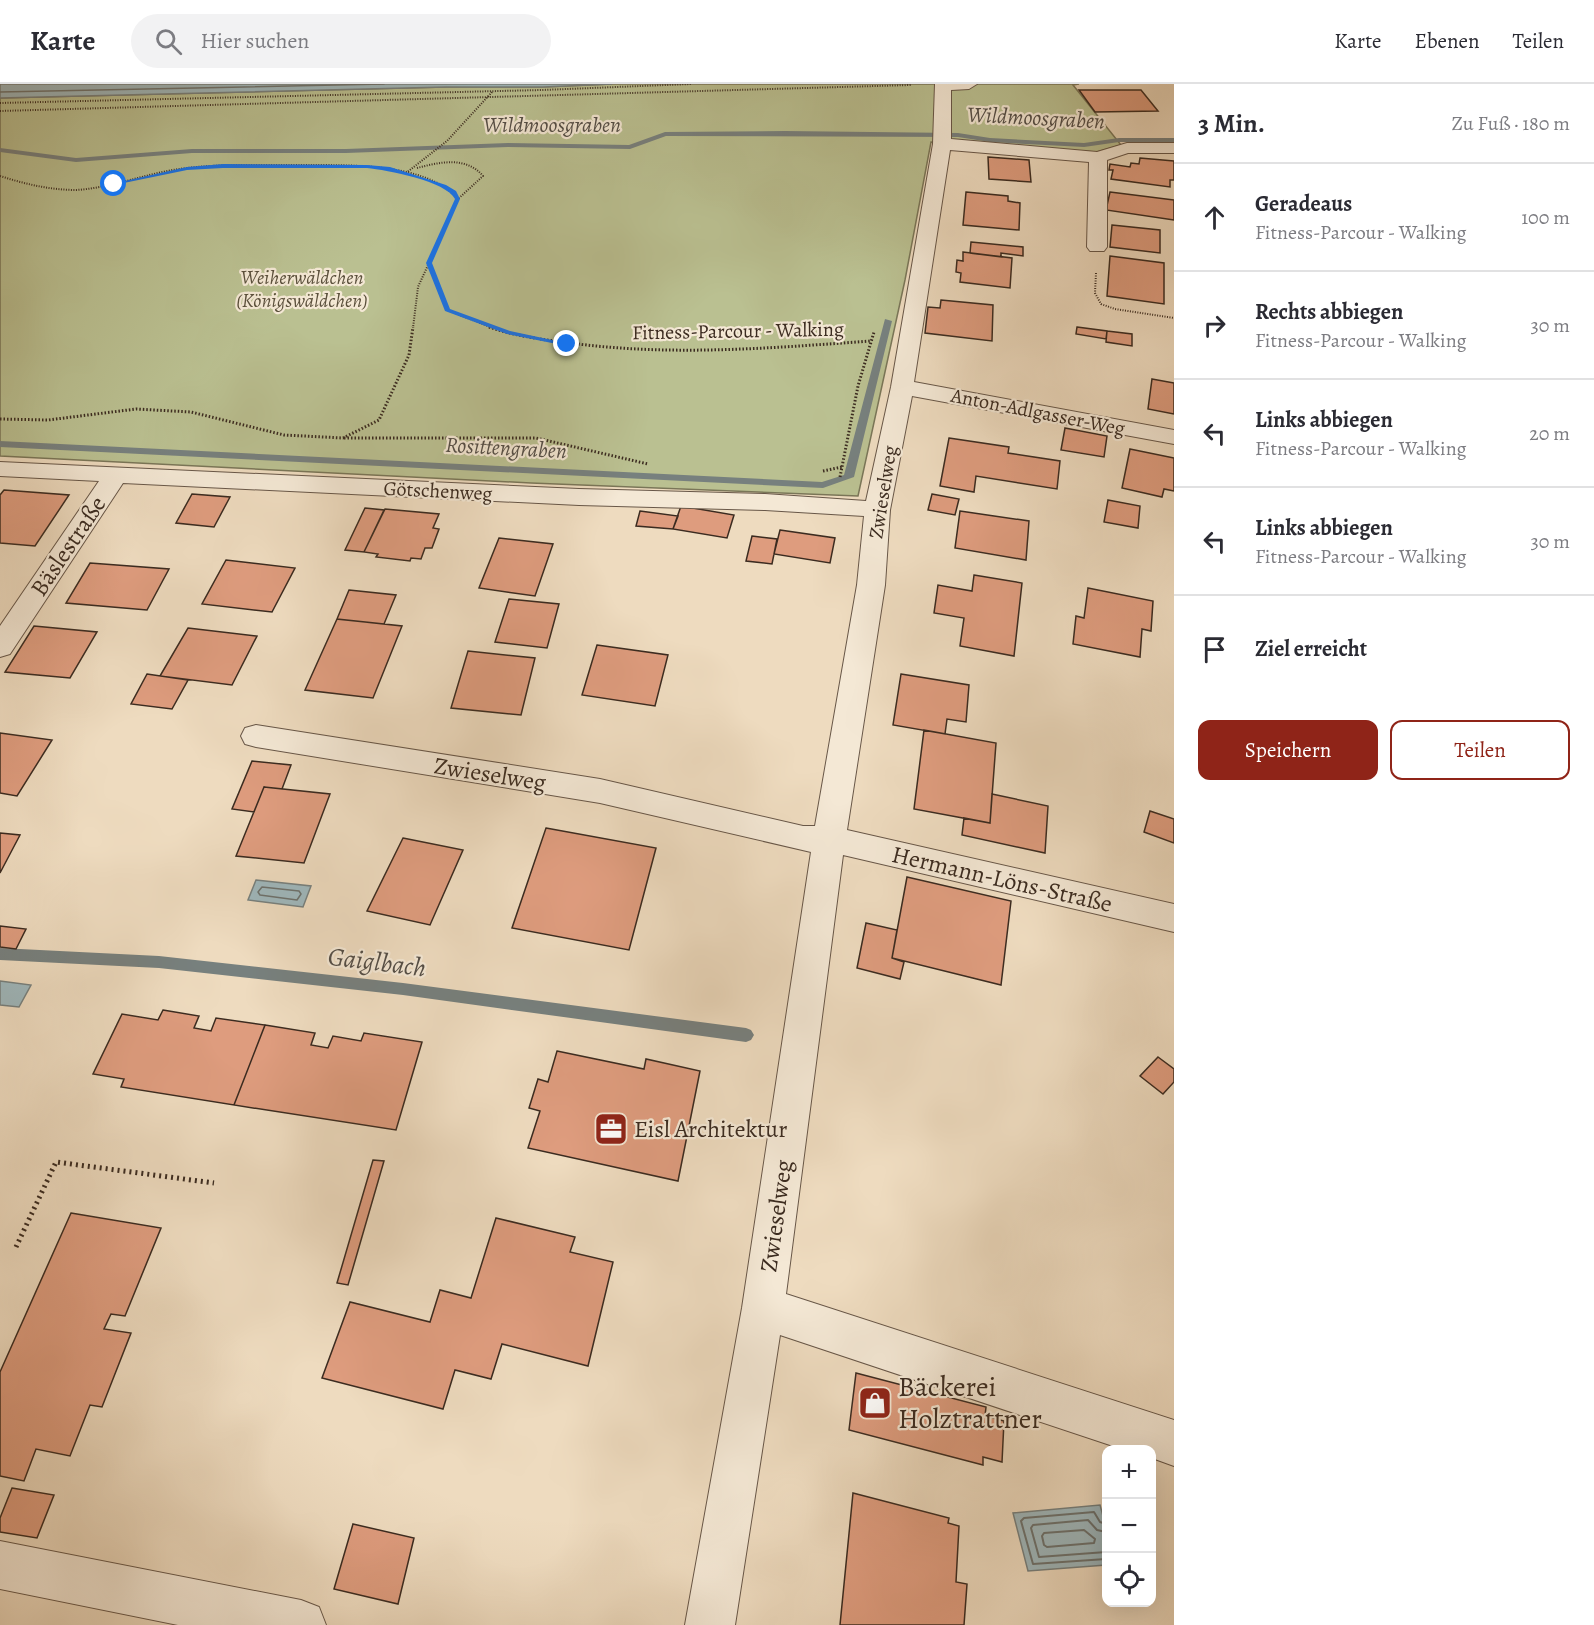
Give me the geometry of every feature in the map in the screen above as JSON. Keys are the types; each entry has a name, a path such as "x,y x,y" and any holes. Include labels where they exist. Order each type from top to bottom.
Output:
{"street":[{"path":"943,85 969,84"},
{"name":"Zwieselweg","path":"710,1625 763,1308 829,839 871,585 877,510 902,387 942,138 943,85"},
{"path":"942,138 1098,156 1127,148 1174,148"},
{"path":"1097,247 1098,156"},
{"name":"Anton-Adlgasser-Weg","path":"902,387 1174,437"},
{"name":"Götschenweg","path":"0,469 617,498 832,505 877,510"},
{"name":"Bäslestraße","path":"0,647 116,475"},
{"name":"Zwieselweg","path":"256,736 600,791 803,839 829,839"},
{"name":"Hermann-Löns-Straße","path":"829,839 1174,918"},
{"path":"763,1308 1174,1443"},
{"path":"0,1564 301,1625"}],"path":[{"path":"0,103 691,84"},
{"path":"0,111 943,85"},
{"path":"405,174 431,156 447,141 493,91"},
{"path":"343,438 380,420 409,355 418,287 458,199 483,176 478,168 465,163 435,163 409,171"},
{"path":"0,176 44,187 77,189 98,188 165,171 223,166 367,166 390,169 444,187 454,192 458,199"},
{"path":"1097,247 1095,293 1101,304 1115,309 1174,318"},
{"name":"Fitness-Parcour - Walking","path":"429,263 447,310 509,333 567,344 678,350 787,347 870,341"},
{"path":"814,471 842,467 860,378"},
{"path":"0,419 48,420 136,409 190,412 284,435 343,438 536,438 651,465"},
{"path":"16,1247 56,1162 214,1183"}],"green space":[{"name":"Weiherwäldchen (Königswäldchen)","path":"612,84 1079,84 1073,85 1121,145 1097,152 931,142 905,280 858,496 531,483 0,456 0,98"}],"water":[{"path":"0,84 612,84 0,98"},
{"path":"256,880 311,886 303,907 248,900"},
{"path":"0,981 31,985 19,1007 0,1005"},
{"path":"1100,1505 1102,1565 1028,1571 1013,1513"}],"building":[{"path":"1079,90 1141,90 1158,111 1095,112"},
{"path":"988,157 1029,160 1031,182 989,179"},
{"path":"1140,158 1174,161 1174,180 1170,180 1170,187 1111,179 1113,170 1109,170 1110,164 1130,167 1131,163 1139,164"},
{"path":"966,192 1008,196 1008,201 1020,203 1019,230 963,225"},
{"path":"1110,192 1174,200 1174,220 1106,210"},
{"path":"1112,225 1160,230 1160,253 1110,247"},
{"path":"971,242 1023,247 1023,256 1001,253 1001,257 970,253"},
{"path":"963,252 1012,258 1010,288 960,282 961,273 956,272 957,260 963,261"},
{"path":"1110,256 1164,263 1164,304 1107,296"},
{"path":"941,300 993,305 992,341 925,333 928,307 940,308"},
{"path":"1077,327 1107,331 1106,339 1076,334"},
{"path":"1107,331 1132,334 1132,346 1106,342"},
{"path":"1152,379 1174,383 1174,414 1148,409"},
{"path":"1065,428 1107,436 1104,457 1061,450"},
{"path":"949,438 1009,447 1008,453 1060,461 1057,489 976,476 974,492 940,486"},
{"path":"1130,449 1174,458 1174,491 1164,489 1162,497 1122,488"},
{"path":"4,490 69,495 35,546 0,543 0,495"},
{"path":"192,494 230,497 214,527 176,523"},
{"path":"932,494 959,499 955,515 928,510"},
{"path":"1108,500 1140,506 1138,528 1104,522"},
{"path":"681,506 734,515 727,538 673,529"},
{"path":"365,508 384,510 364,552 345,550"},
{"path":"385,509 439,514 433,528 439,529 432,548 425,548 421,559 411,558 410,561 376,557 378,554 364,552"},
{"path":"640,511 678,516 673,529 636,526"},
{"path":"960,511 1029,521 1026,560 955,548"},
{"path":"780,530 835,538 830,563 774,554"},
{"path":"752,536 777,539 772,564 746,561"},
{"path":"499,538 553,544 535,596 479,588"},
{"path":"226,560 295,568 272,612 202,604"},
{"path":"90,563 169,569 147,610 66,603"},
{"path":"974,575 1022,583 1014,656 960,646 964,618 934,613 938,585 972,591"},
{"path":"1088,588 1153,601 1151,631 1142,629 1140,657 1073,644 1076,616 1084,618"},
{"path":"349,590 396,595 384,624 337,619"},
{"path":"509,599 559,604 547,648 495,642"},
{"path":"337,619 402,626 373,698 305,690"},
{"path":"34,626 97,632 70,678 5,672"},
{"path":"188,628 257,636 232,685 160,676"},
{"path":"597,645 668,655 655,706 582,695"},
{"path":"468,651 535,658 521,715 451,708"},
{"path":"147,674 188,680 172,709 131,704"},
{"path":"901,674 969,685 966,722 947,719 945,734 893,725"},
{"path":"924,730 996,743 990,823 914,809"},
{"path":"0,733 52,740 17,796 0,793"},
{"path":"252,761 291,765 282,789 264,787 254,812 232,809"},
{"path":"264,787 330,794 304,863 236,856"},
{"path":"992,794 1048,806 1045,853 962,835 964,818 990,823"},
{"path":"1150,811 1174,819 1174,843 1144,832"},
{"path":"546,828 656,848 629,950 512,928"},
{"path":"0,833 20,835 0,873"},
{"path":"403,838 463,850 430,925 367,911"},
{"path":"907,877 1011,901 1001,985 892,958"},
{"path":"866,923 897,930 892,958 904,962 900,979 857,968"},
{"path":"0,926 26,929 16,949 0,947"},
{"path":"163,1010 199,1016 194,1028 211,1031 216,1018 265,1025 234,1105 121,1087 124,1079 93,1074 122,1014 158,1020"},
{"path":"265,1025 315,1033 311,1045 328,1048 333,1036 361,1041 364,1033 422,1042 396,1130 234,1105"},
{"name":"Eisl Architektur","path":"557,1051 644,1069 646,1059 700,1071 678,1181 528,1148 540,1111 529,1108 538,1079 548,1082"},
{"path":"1158,1057 1174,1069 1174,1082 1163,1094 1140,1076"},
{"path":"373,1160 384,1161 348,1285 337,1283"},
{"path":"71,1213 161,1228 125,1316 111,1314 104,1329 131,1333 102,1407 90,1405 70,1456 36,1449 24,1481 0,1476 0,1372"},
{"path":"496,1218 575,1237 570,1252 613,1262 588,1366 502,1344 491,1379 455,1370 443,1409 322,1378 350,1302 430,1322 440,1290 471,1298"},
{"path":"856,1373 986,1407 985,1416 1004,1421 1002,1462 983,1457 983,1465 849,1430"},
{"path":"12,1488 54,1495 37,1538 0,1532 0,1518"},
{"path":"853,1493 949,1518 948,1523 959,1526 956,1582 967,1584 964,1625 840,1625"},
{"path":"353,1524 414,1538 398,1604 334,1589"}],"waterway":[{"name":"Wildmoosgraben","path":"0,150 76,160 192,151 346,151 508,145 630,147 665,134 958,135 990,140 1084,145 1119,140 1174,140"},
{"name":"Rosittengraben","path":"0,444 823,485 849,477 888,321"},
{"name":"Gaiglbach","path":"0,954 159,962 403,989 746,1035"}],"place":[{"name":"Eisl Architektur","path":"611,1129"},
{"name":"Bäckerei Holztrattner","path":"875,1403"}],"route":[{"path":"114,184 187,168 367,166 390,169 444,187 454,192 458,199 429,263 447,310 509,333 567,344"}]}
